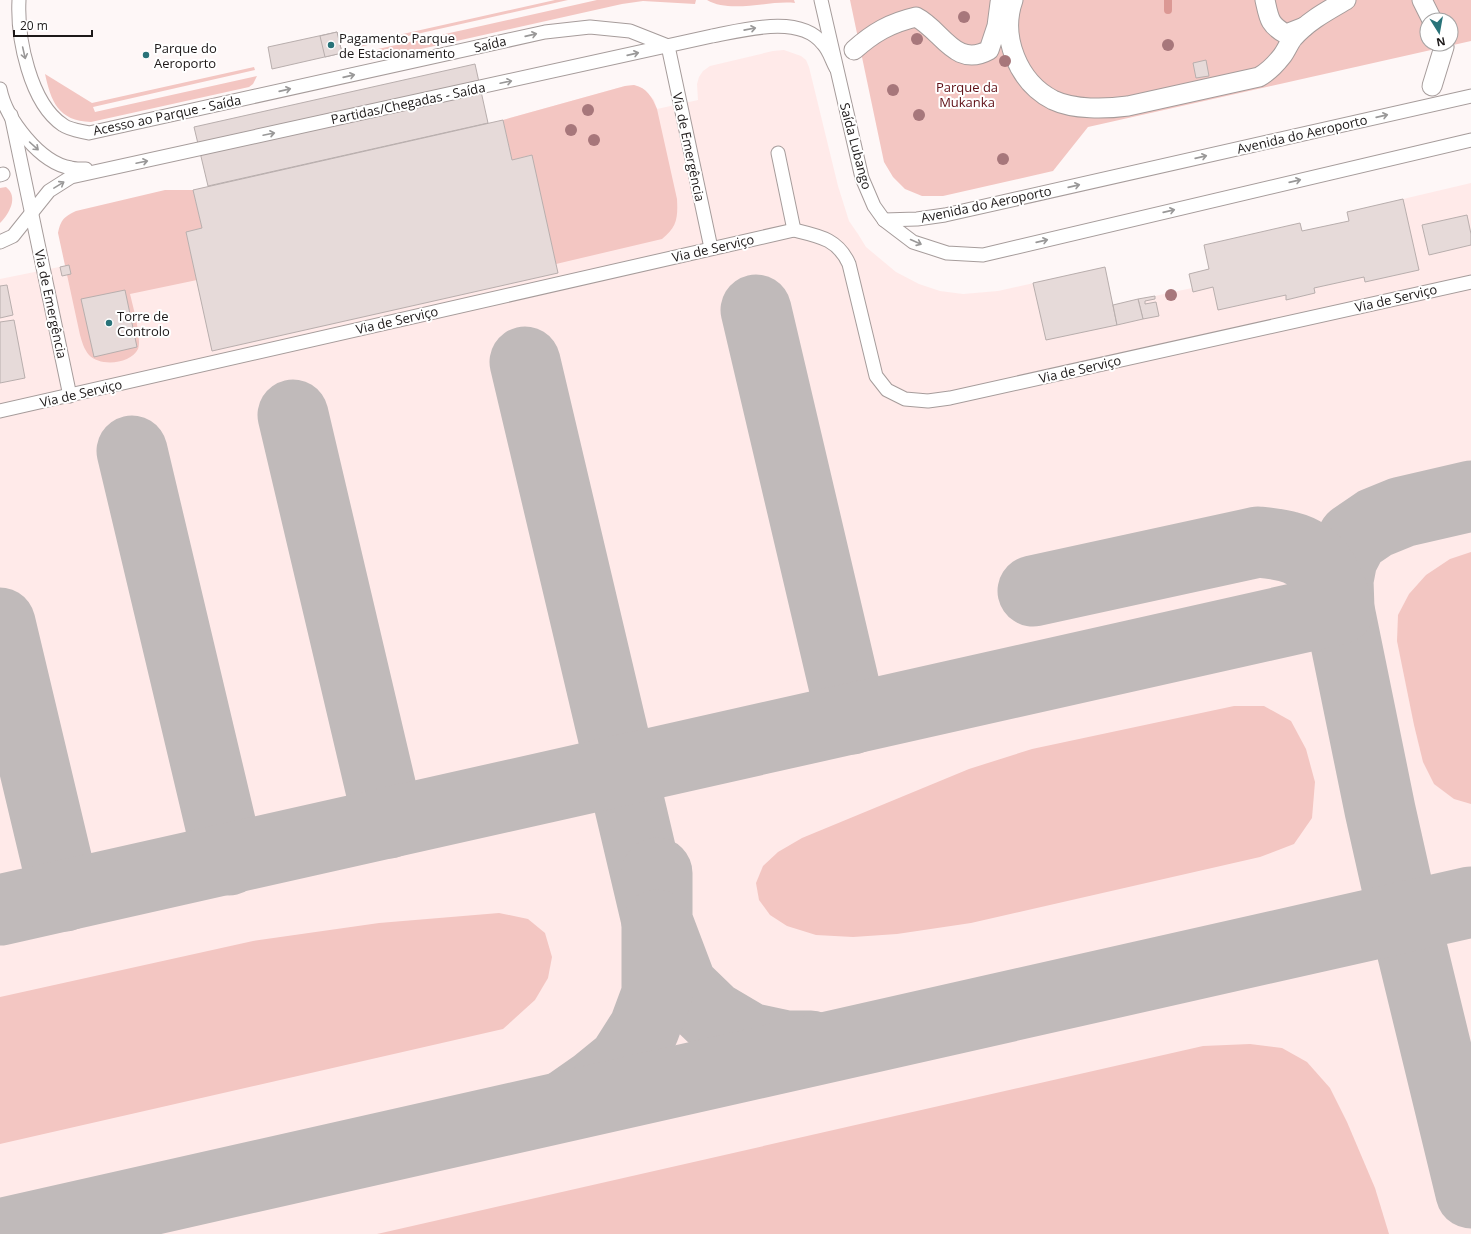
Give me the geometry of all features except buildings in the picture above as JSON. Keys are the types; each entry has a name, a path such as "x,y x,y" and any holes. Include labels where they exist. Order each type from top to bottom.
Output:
{"street":[{"path":"854,50 872,35 895,24 916,17 923,20 956,50 971,56 980,55 989,50 997,26 1001,0"},
{"path":"1013,0 1009,25 1012,46 1017,64 1027,78 1039,90 1054,100 1070,105 1093,108 1128,106 1259,78 1269,71 1282,56 1292,39 1304,27 1322,14 1346,0"},
{"path":"1265,0 1271,23 1277,29 1286,34 1304,27"},
{"path":"1322,14 1335,0"},
{"path":"1422,0 1428,12"},
{"path":"1432,86 1442,52"}],"lane":[{"name":"Acesso ao Parque - Saída","path":"19,0 19,25 28,69 36,90 47,111 64,126 89,133 311,84"},
{"name":"Saída Lubango","path":"821,0 862,178 874,206 884,220"},
{"name":"Saída","path":"311,84 545,32 590,27 630,31 668,46"},
{"name":"Saída Lubango","path":"712,36 757,27 795,27 812,34 824,44 836,68"},
{"name":"Partidas/Chegadas - Saída","path":"0,242 13,236 49,191 71,177 712,36"},
{"name":"Via de Emergência","path":"668,46 711,248"},
{"name":"Partidas/Chegadas - Saída","path":"0,89 1,96 11,115 27,140 46,158 70,168 104,170"},
{"name":"Avenida do Aeroporto","path":"884,220 945,216 1471,96"},
{"name":"Via de Emergência","path":"11,115 70,396"},
{"name":"Avenida do Aeroporto","path":"884,220 913,242 947,253 983,255 1471,140"},
{"path":"778,153 794,230"},
{"name":"Via de Serviço","path":"0,411 794,230 822,237 840,249 846,256 876,376 887,390 905,399 928,401 950,398 1471,282"}],"shaded area":[{"path":"784,50 801,56 806,60 809,67 838,186 849,221 866,247 896,272 919,284 940,291 963,294 998,291 1105,267 1113,305 1192,288 1193,292 1213,287 1218,310 1286,295 1287,300 1315,293 1314,288 1364,277 1365,282 1418,270 1403,199 1471,183 1471,1234 0,1234 0,279 69,265 201,228 193,190 503,120 625,86 634,85 645,90 654,100 657,109 698,100 697,84 699,77 703,71 710,66 773,51"}],"green space":[{"path":"555,0 568,0 359,47 358,44"},
{"path":"597,0 696,0 695,4 643,1 622,4 372,60 360,53"},
{"path":"707,0 794,0 795,3 727,6"},
{"name":"Parque da Mukanka","path":"850,0 1471,0 1471,41 1459,44 1459,12 1419,12 1419,52 1422,52 1088,127 1053,171 943,196 922,196 905,189 893,177 884,162"},
{"path":"254,67 255,70 93,107 95,112 257,76 253,84 249,87 91,122 71,118 58,108 53,101 45,74 92,103"},
{"path":"625,86 639,86 646,91 657,109 677,199 676,222 667,235 662,239 556,264 531,155 512,160 503,120"},
{"path":"6,187 10,191 12,200 7,215 0,223 0,188"},
{"path":"165,190 193,190 202,228 186,232 197,280 130,294 138,330 138,349 129,358 122,361 107,362 94,359 89,355 82,343 58,233 60,224 66,217 76,211"},
{"path":"1471,552 1471,804 1454,799 1434,784 1423,762 1397,641 1398,615 1409,594 1426,575 1450,559"},
{"path":"1234,706 1264,706 1291,721 1306,749 1315,782 1312,818 1294,844 1260,857 971,923 897,934 853,937 816,935 787,926 770,915 759,900 756,883 763,866 778,852 802,838 969,769 1032,749"},
{"path":"499,913 528,919 545,933 552,957 548,978 535,1000 503,1029 0,1144 0,997 253,941 379,923"},
{"path":"1250,1044 1282,1048 1307,1062 1330,1088 1347,1122 1375,1188 1389,1234 377,1234 1203,1046"}],"waterway":[{"path":"1168,0 1168,10"}],"taxiway":[{"path":"756,310 852,719"},
{"path":"525,362 657,921"},
{"path":"293,415 389,823"},
{"path":"132,451 229,860"},
{"path":"1471,496 1402,512 1375,523 1353,538 1342,559 1338,580 1339,609 1380,810 1404,917 1471,1193"},
{"path":"0,910 1339,609 1322,571 1309,556 1289,547 1258,542 1033,591"},
{"path":"0,623 65,896"},
{"path":"657,873 657,921 682,987 712,1016 749,1038 786,1046 811,1046"},
{"path":"0,1234 1471,902"},
{"path":"566,1105 596,1084 623,1062 644,1029 657,994 657,925"}],"place":[{"name":"Pagamento Parque de Estacionamento","path":"331,45"},
{"name":"Parque do Aeroporto","path":"146,55"},
{"name":"Torre de Controlo","path":"109,323"}]}
